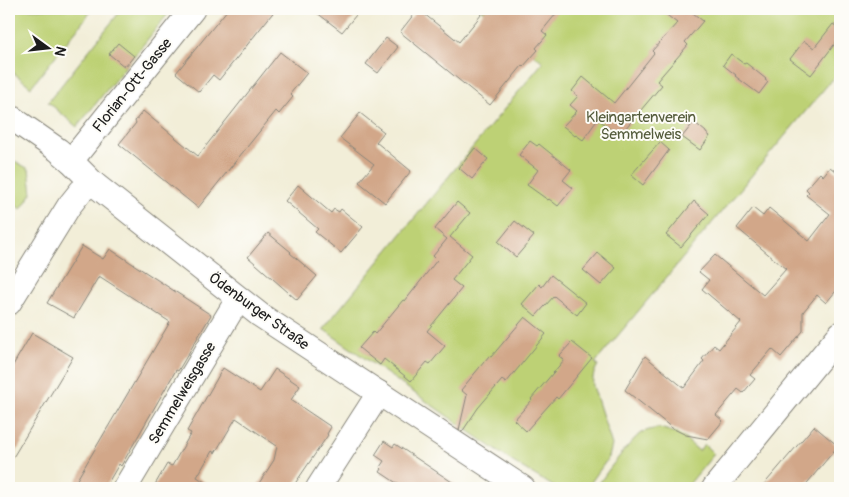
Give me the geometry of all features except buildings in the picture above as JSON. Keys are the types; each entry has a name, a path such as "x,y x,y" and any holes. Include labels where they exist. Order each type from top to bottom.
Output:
{"street":[{"name":"Florian-Ott-Gasse","path":"71,161 193,9"},
{"name":"Ödenburger Straße","path":"9,116 58,150 94,184 260,315 522,488"},
{"path":"9,303 69,206 81,191 94,184"},
{"name":"Semmelweisgasse","path":"125,488 238,299"},
{"path":"714,488 840,334"},
{"path":"318,488 379,393"}],"green space":[{"path":"9,9 93,9 31,87 9,69"},
{"path":"122,9 172,9 77,127 48,102"},
{"name":"Kleingartenverein Semmelweis","path":"480,9 840,9 840,70 595,363 598,365 594,375 593,386 612,445 609,457 587,488 556,488 513,462 323,329 543,62"},
{"path":"9,158 29,169 32,193 21,209 9,201"},
{"path":"660,428 683,437 699,451 704,444 714,454 686,488 597,488 610,468 637,436 646,431"}]}
